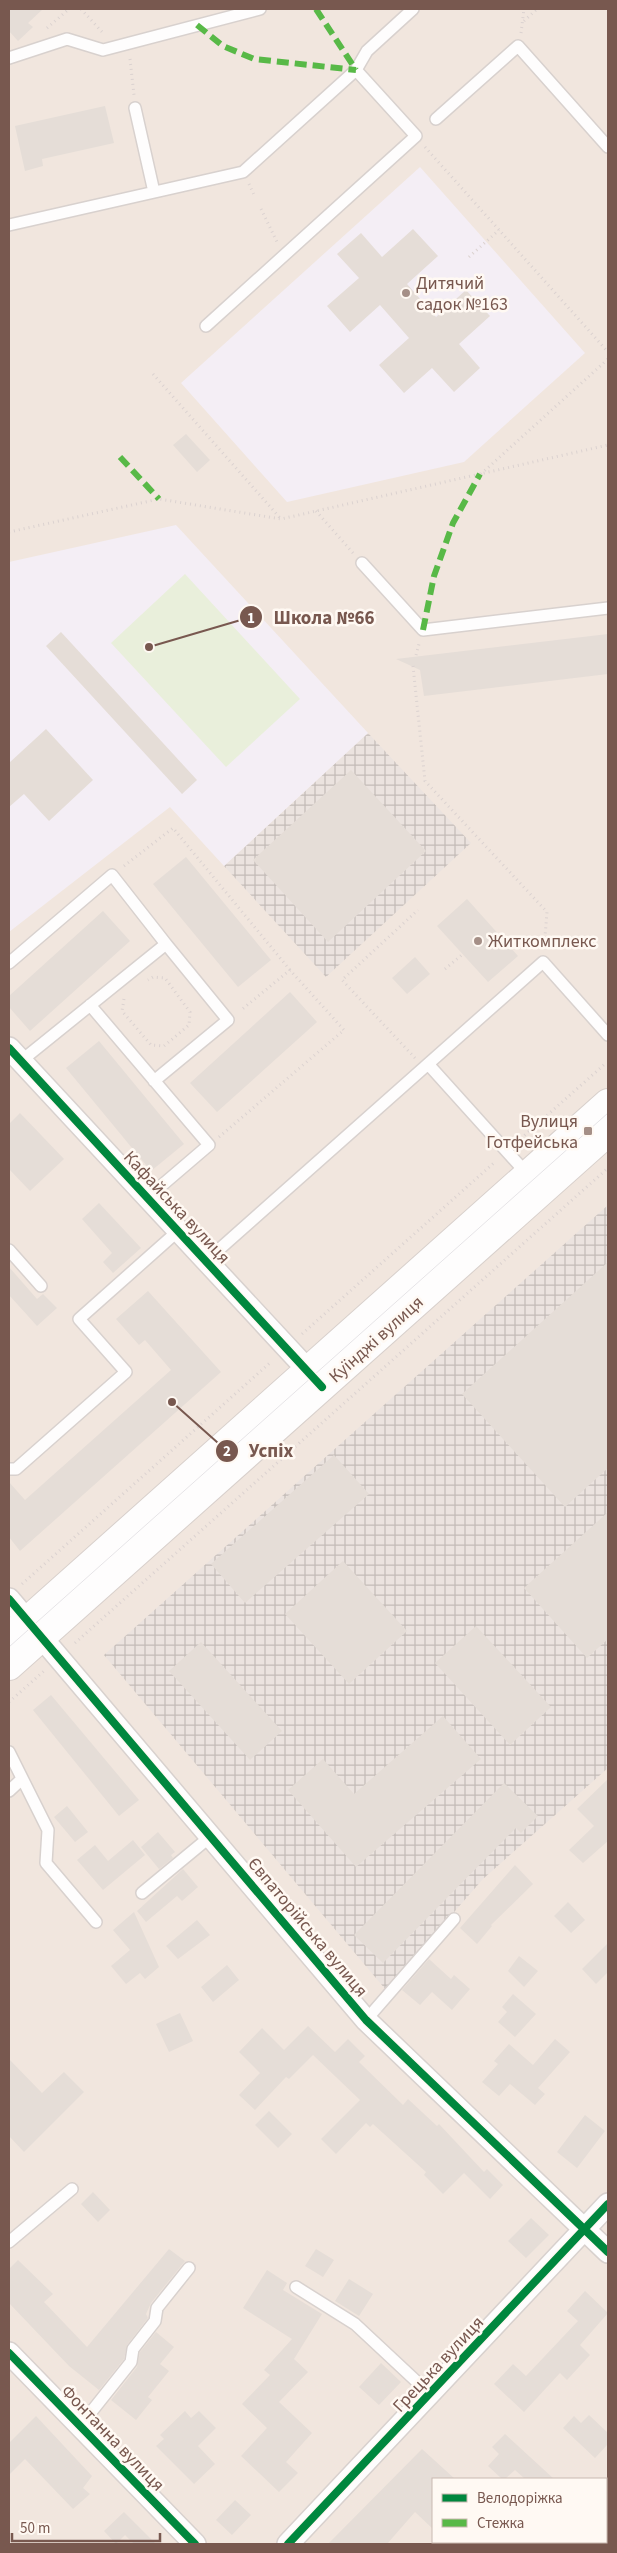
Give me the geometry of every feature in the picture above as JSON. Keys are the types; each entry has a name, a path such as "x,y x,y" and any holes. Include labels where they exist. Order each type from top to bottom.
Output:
{"main road":[{"name":"Куїнджі вулиця","path":"9,1666 26,1631 315,1379 535,1183 608,1103"},
{"name":"Куїнджі вулиця","path":"535,1183 608,1132"}],"street":[{"name":"Кафайська вулиця","path":"15,1054 315,1379"},
{"name":"Євпаторійська вулиця","path":"15,1591 26,1631 211,1836 366,2020 608,2252"},
{"name":"Грецька вулиця","path":"288,2544 608,2204"},
{"name":"Фонтанна вулиця","path":"9,2353 195,2544"}],"lane":[{"path":"9,58 67,39 103,50 260,9"},
{"path":"9,225 243,172 356,70 367,51 414,9"},
{"path":"436,119 518,46 608,147"},
{"path":"206,326 416,136 356,70"},
{"path":"135,108 154,192"},
{"path":"362,563 423,630 608,608"},
{"path":"9,963 112,875 228,1020 154,1081"},
{"path":"15,1054 90,1005 166,944"},
{"path":"206,1261 543,962 608,1035"},
{"path":"90,1005 209,1146 148,1198"},
{"path":"426,1066 535,1183"},
{"path":"9,1469 16,1469 126,1372 79,1320 178,1231"},
{"path":"9,1250 41,1286"},
{"path":"9,1752 48,1830 46,1863 96,1922"},
{"path":"9,1791 22,1779"},
{"path":"142,1893 211,1836"},
{"path":"366,2020 454,1919"},
{"path":"9,2242 72,2189"},
{"path":"80,2426 131,2362 133,2349 155,2321 157,2308 189,2268"},
{"path":"296,2287 355,2324 430,2394"}],"path":[{"path":"81,9 107,37"},
{"path":"524,9 523,21 537,9"},
{"path":"128,44 135,108"},
{"path":"416,136 608,352"},
{"path":"261,209 284,256"},
{"path":"468,257 499,230"},
{"path":"480,474 608,359"},
{"path":"152,374 281,519"},
{"path":"9,532 159,499 281,519 608,445"},
{"path":"316,511 362,563"},
{"path":"413,666 425,781 546,912 543,962"},
{"path":"112,875 173,828 290,970 344,1030 209,1146"},
{"path":"418,910 342,980 426,1066"},
{"path":"446,969 463,954"},
{"path":"228,1020 290,970"},
{"path":"128,975 138,988"},
{"path":"154,977 165,978 190,1012 190,1025 164,1046 151,1045 122,1011 123,999 138,988 154,977"},
{"path":"302,1334 606,1063"},
{"path":"74,1643 608,1168"},
{"path":"15,1591 272,1361"},
{"path":"9,1702 44,1670"}],"shaded area":[{"path":"9,9 608,9 608,1095 9,1628"},
{"name":"Дитячий садок №163","path":"420,167 585,353 464,462 287,502 181,383"},
{"path":"176,525 368,733 224,866 170,807 9,932 9,562"},
{"path":"368,733 471,843 326,977 224,866"},
{"path":"608,1141 608,2544 9,2544 9,1674"},
{"path":"608,1205 608,1768 483,1879 386,1990 104,1655"}],"green space":[{"path":"185,574 300,699 226,767 111,643"}],"building":[{"path":"9,9 43,9 28,23 33,27 18,41 9,31"},
{"path":"105,106 114,143 42,159 43,166 25,171 15,126"},
{"path":"413,229 438,256 407,284 436,317 466,290 490,316 459,344 480,368 454,392 432,368 404,393 379,365 409,338 380,305 350,332 327,306 359,278 337,254 361,233 382,257"},
{"path":"186,434 210,460 197,472 173,445"},
{"path":"61,632 197,780 182,794 46,646"},
{"path":"608,634 608,674 424,696 420,670 396,659"},
{"path":"46,729 93,780 49,821 24,794 9,807 9,763"},
{"path":"351,770 426,851 328,942 253,860"},
{"path":"186,857 271,960 238,987 153,884"},
{"path":"467,899 518,956 488,982 437,926"},
{"path":"103,911 130,941 30,1031 9,1007 9,996"},
{"path":"415,957 430,974 407,994 392,978"},
{"path":"290,992 317,1022 217,1112 190,1083"},
{"path":"99,1041 184,1144 151,1171 66,1068"},
{"path":"20,1113 64,1159 30,1191 9,1169 9,1124"},
{"path":"99,1203 141,1248 113,1273 103,1262 112,1253 82,1219"},
{"path":"608,1262 608,1468 565,1507 462,1394"},
{"path":"9,1267 37,1299 43,1294 57,1308 37,1326 9,1295"},
{"path":"148,1291 221,1372 20,1551 9,1537 9,1482 25,1500 171,1370 145,1340 139,1345 116,1319"},
{"path":"334,1455 369,1494 245,1603 211,1564"},
{"path":"608,1512 608,1639 587,1658 524,1588"},
{"path":"343,1561 407,1631 349,1684 285,1614"},
{"path":"476,1626 551,1707 510,1745 435,1663"},
{"path":"201,1642 282,1731 250,1760 169,1671"},
{"path":"51,1695 139,1800 119,1816 33,1710"},
{"path":"443,1716 481,1759 356,1867 288,1790 323,1759 354,1794"},
{"path":"608,1779 608,1841 583,1863 569,1850 594,1826 577,1809"},
{"path":"504,1783 538,1816 521,1833 516,1828 383,1963 354,1935"},
{"path":"67,1806 88,1832 75,1842 54,1817"},
{"path":"158,1832 175,1852 171,1855 173,1858 159,1869 141,1847"},
{"path":"133,1840 145,1855 103,1890 77,1860 95,1845 108,1861"},
{"path":"515,1865 533,1884 491,1925 477,1944 460,1928"},
{"path":"183,1869 198,1887 182,1901 177,1896 146,1922 137,1911"},
{"path":"568,1902 585,1920 571,1933 554,1916"},
{"path":"134,1912 159,1967 145,1979 140,1973 126,1984 111,1966 130,1950 113,1930"},
{"path":"197,1920 210,1935 178,1959 166,1946"},
{"path":"608,1943 608,1972 596,1984 582,1969"},
{"path":"519,1956 538,1971 524,1987 508,1971"},
{"path":"429,1959 451,1979 454,1975 470,1989 452,2010 432,1992 420,2005 402,1990"},
{"path":"227,1965 239,1980 213,2002 201,1987"},
{"path":"513,1994 536,2014 515,2037 498,2022 507,2012 502,2007"},
{"path":"180,2013 193,2041 169,2052 156,2024"},
{"path":"308,2026 335,2052 348,2039 365,2056 359,2062 403,2105 408,2099 437,2126 439,2124 484,2172 487,2169 503,2185 490,2199 464,2173 443,2194 424,2175 426,2172 373,2124 370,2127 366,2123 336,2154 321,2139 360,2100 313,2055 289,2079 286,2077 255,2110 239,2095 260,2073 239,2052 262,2028 284,2050"},
{"path":"555,2039 570,2052 538,2088 545,2094 535,2105 510,2084 499,2096 482,2082 498,2064 494,2061 509,2044 533,2065"},
{"path":"9,2059 42,2093 64,2072 84,2092 24,2152 9,2136"},
{"path":"269,2111 292,2134 278,2148 255,2125"},
{"path":"585,2115 605,2131 577,2168 557,2152"},
{"path":"93,2192 110,2210 98,2222 81,2204"},
{"path":"531,2218 549,2235 526,2258 508,2241"},
{"path":"169,2249 185,2261 151,2303 146,2314 148,2318 127,2345 124,2359 99,2390 69,2366 9,2303 9,2269 18,2260 53,2294 44,2302 87,2347"},
{"path":"316,2249 334,2260 323,2277 305,2266"},
{"path":"267,2270 287,2283 283,2290 322,2314 294,2359 308,2372 279,2402 312,2433 286,2462 298,2473 279,2492 241,2456 267,2428 242,2404 270,2375 264,2370 292,2339 243,2308"},
{"path":"349,2279 373,2294 359,2316 335,2301"},
{"path":"585,2291 608,2313 580,2345 590,2355 567,2380 560,2373 524,2412 494,2384 513,2364 526,2376 578,2321 567,2311"},
{"path":"156,2332 174,2347 160,2364 169,2371 148,2397 152,2400 136,2420 111,2400 137,2367 140,2352"},
{"path":"381,2363 401,2382 379,2405 359,2387"},
{"path":"185,2411 191,2418 199,2411 216,2428 198,2446 215,2464 194,2484 156,2446 164,2439 160,2435"},
{"path":"589,2415 608,2433 608,2444 595,2458 563,2428 574,2416 581,2423"},
{"path":"36,2416 92,2476 83,2488 90,2494 73,2509 25,2459 9,2475 9,2443"},
{"path":"505,2434 553,2478 524,2478 515,2470 506,2478 501,2478 488,2466 499,2454 492,2447"},
{"path":"422,2449 454,2478 432,2478 432,2528 415,2512 387,2544 328,2544"},
{"path":"235,2500 251,2515 232,2535 216,2520"},
{"path":"124,2512 156,2544 134,2544 125,2535 116,2544 104,2531"}],"tram line":[{"path":"9,1647 608,1113"}],"marked path":[{"path":"316,9 356,70"},
{"path":"197,25 223,46 254,59 356,70"},
{"path":"120,457 159,499"},
{"path":"423,630 434,576 453,523 480,474"}],"cycle path":[{"path":"9,1048 322,1387"},
{"path":"9,1599 366,2020 608,2252"},
{"path":"288,2544 608,2204"},
{"path":"9,2353 195,2544"}],"place":[{"name":"Дитячий садок №163","path":"406,293"},
{"name":"Школа №66","path":"149,647"},
{"name":"Житкомплекс","path":"478,941"},
{"name":"Вулиця Готфейська","path":"588,1131"},
{"name":"Успіх","path":"172,1402"}]}
